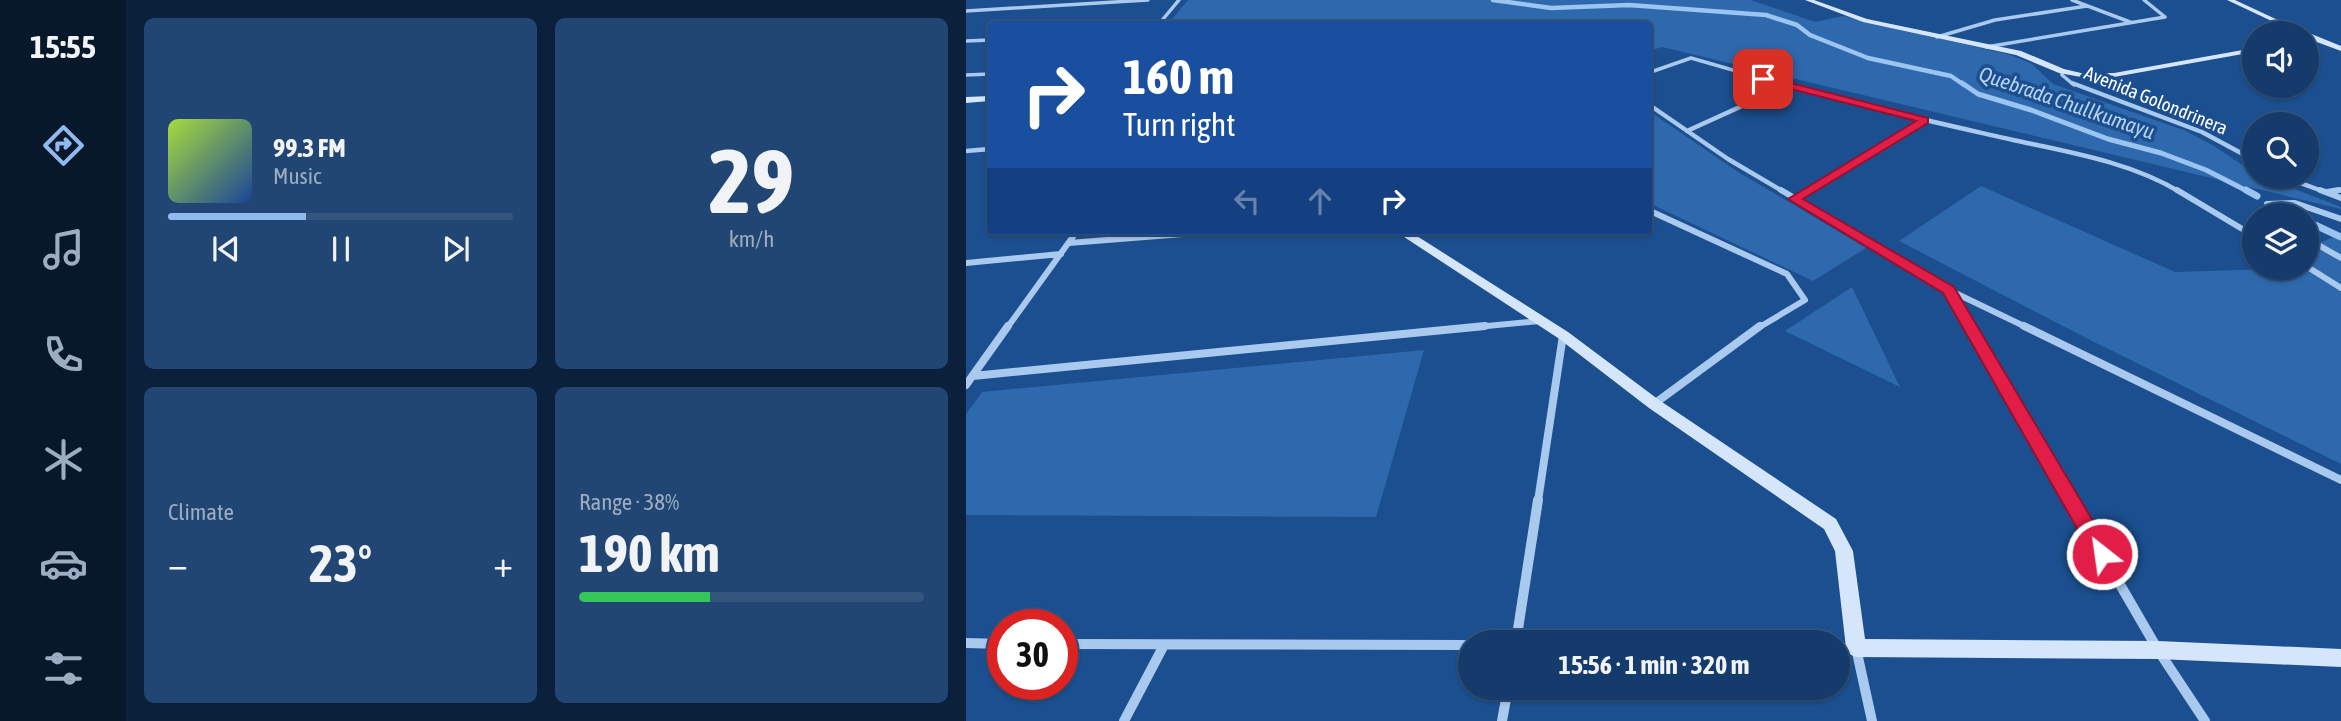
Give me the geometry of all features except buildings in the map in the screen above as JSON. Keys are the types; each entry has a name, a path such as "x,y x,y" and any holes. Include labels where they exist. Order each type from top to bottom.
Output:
{"street":[{"path":"966,11 1148,0"},
{"path":"1162,21 1179,0"},
{"name":"Avenida Golondrinera","path":"1808,0 1865,22 2018,53 2062,71 2062,75 2075,86 2202,132 2242,154"},
{"path":"2071,0 2131,22"},
{"path":"1985,47 2165,17 2144,0"},
{"path":"2230,0 2276,21"},
{"path":"1935,37 1995,20 2087,6"},
{"path":"966,41 987,40"},
{"path":"2319,40 2341,49"},
{"path":"2062,71 2081,75 2114,75 2242,52"},
{"path":"1652,72 1691,58 1786,86 2134,169 2161,180 2242,229"},
{"path":"966,75 987,74"},
{"path":"1687,131 1786,86"},
{"path":"966,100 987,99"},
{"path":"1652,107 1794,199 1949,290 2341,480"},
{"path":"1794,199 1925,120"},
{"path":"966,151 987,149"},
{"path":"2318,189 2341,198"},
{"path":"2326,192 2341,190"},
{"path":"2270,203 2293,203"},
{"path":"1652,212 1787,274 1805,300 1761,326 1654,404"},
{"path":"2319,212 2341,219"},
{"path":"966,385 1074,235"},
{"path":"1069,243 1170,235"},
{"path":"1407,235 1563,335 1654,404 1829,524 1844,551 1846,630"},
{"path":"2319,245 2341,258"},
{"path":"966,263 1061,254"},
{"path":"2319,274 2341,288"},
{"path":"1949,290 2158,649 2205,721"},
{"path":"973,376 1542,321"},
{"path":"1518,630 1563,335"},
{"path":"966,643 987,644"},
{"path":"1078,644 1458,645"},
{"path":"1124,721 1164,645"},
{"path":"1850,648 2158,649 2341,658"},
{"path":"1850,657 1872,721"},
{"path":"1502,721 1506,700"}],"shaded area":[{"path":"1188,0 1751,0 1815,22 1843,16 2011,55 2032,64 2053,84 2186,131 2214,146 2242,165 2242,185 1662,47 1652,50 1652,21 1170,21"},
{"path":"1652,113 1735,170 1866,248 1813,281 1652,204"},
{"path":"1981,186 2175,272 2242,270 2242,280 2319,280 2319,243 2341,234 2341,464 2094,342 1899,241"},
{"path":"2257,189 2294,189 2341,209"},
{"path":"1852,287 1900,387 1785,331"},
{"path":"1424,350 1376,517 966,515 966,414 982,392"}],"waterway":[{"name":"Quebrada Chullkumayu","path":"1493,0 1551,8 1629,5 1766,15 1797,25 1810,35 1868,58 1951,76 1964,85"},
{"name":"Quebrada Chullkumayu","path":"1962,83 1978,94 2206,170 2249,192"},
{"name":"Quebrada Chullkumayu","path":"2246,190 2257,196"},
{"name":"Quebrada Chullkumayu","path":"2319,227 2341,237"}],"route":[{"path":"1763,79 1841,101 1925,120 1794,199 1949,290 2102,554"}]}
